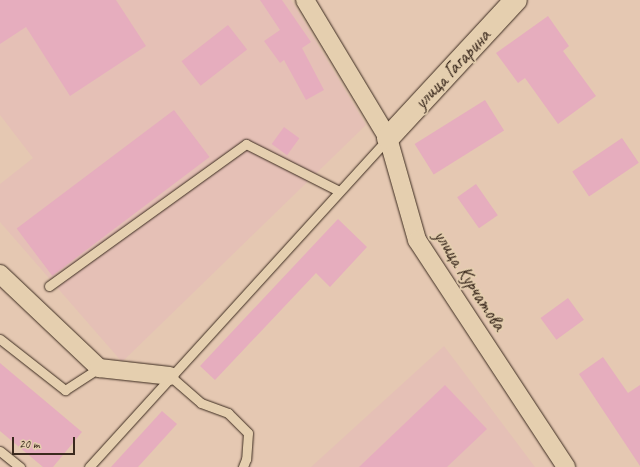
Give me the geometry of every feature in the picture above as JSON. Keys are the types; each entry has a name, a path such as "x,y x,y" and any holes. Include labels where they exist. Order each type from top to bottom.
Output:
{"street":[{"name":"улица Курчатова","path":"305,0 388,138 417,240 566,467"},
{"name":"улица Гагарина","path":"388,138 516,0"},
{"path":"0,274 99,368 170,376"}],"lane":[{"path":"89,467 170,376 388,138"},
{"path":"49,286 246,144 339,192"},
{"path":"0,339 65,390 99,368"},
{"path":"170,376 201,404 228,413 248,433 246,458 243,467"},
{"path":"0,451 20,467"}],"shaded area":[{"path":"0,0 291,0 366,125 122,362 0,222 0,184 33,158 0,115"},
{"path":"444,346 535,467 311,467"}],"building":[{"path":"0,0 116,0 146,46 70,96 26,27 0,44"},
{"path":"260,0 282,0 311,42 302,48 324,90 306,100 284,60 280,63 264,41 280,30"},
{"path":"548,16 569,46 563,51 596,96 558,124 525,78 518,83 496,53"},
{"path":"228,25 247,49 201,86 182,61"},
{"path":"485,100 504,131 434,175 415,144"},
{"path":"174,110 210,157 52,276 17,229"},
{"path":"284,127 299,138 287,155 272,144"},
{"path":"622,138 639,163 589,196 572,172"},
{"path":"476,184 498,215 479,228 457,197"},
{"path":"338,219 367,247 330,287 316,273 215,380 200,366"},
{"path":"568,298 584,320 556,340 540,318"},
{"path":"603,357 628,393 640,385 640,466 579,374"},
{"path":"0,363 82,432 53,467 43,467 0,431"},
{"path":"445,385 487,429 447,467 359,467"},
{"path":"162,411 177,424 138,467 111,467"}]}
